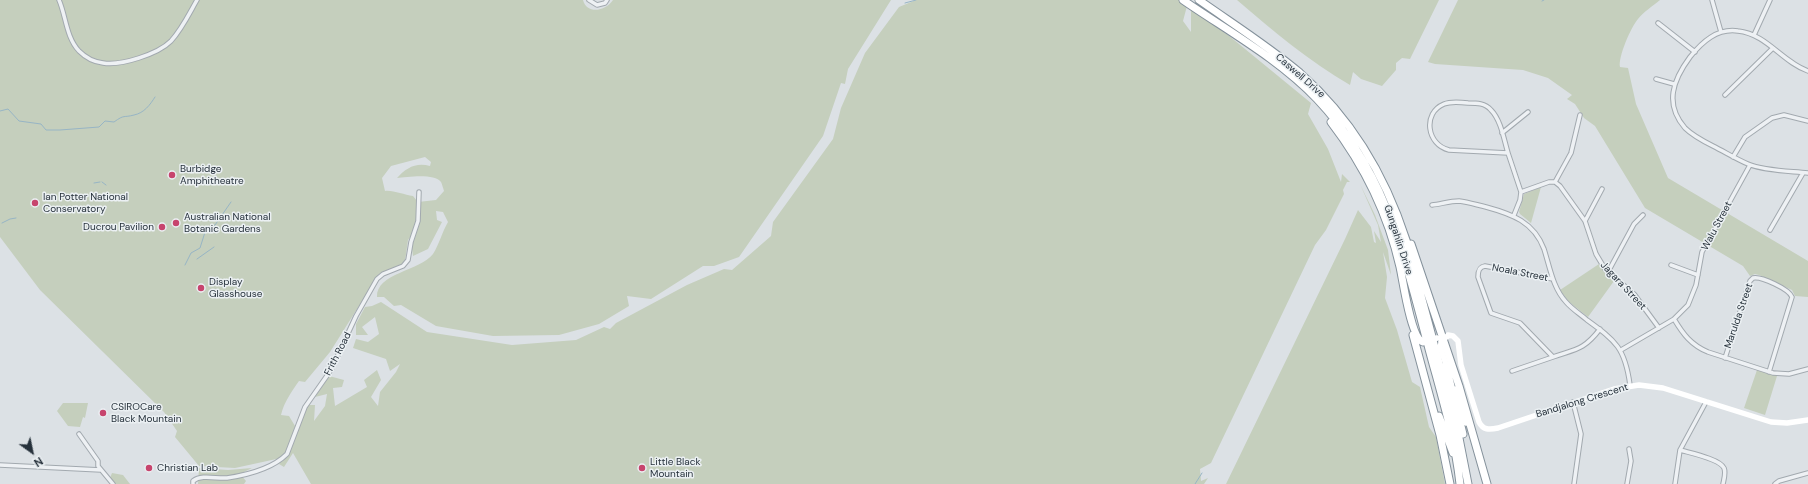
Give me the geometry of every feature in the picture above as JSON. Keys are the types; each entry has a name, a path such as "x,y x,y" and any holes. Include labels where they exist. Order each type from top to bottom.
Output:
{"highway":[{"path":"1183,0 1249,45 1306,94 1342,136 1360,164 1374,190 1391,235 1417,338 1423,342"},
{"name":"Caswell Drive","path":"1199,0 1272,51 1311,83 1346,122 1379,173"},
{"name":"Gungahlin Drive","path":"1249,45 1291,76 1316,98 1346,132 1374,177 1393,223 1408,269 1452,435 1460,484"},
{"path":"1379,173 1393,197 1421,272 1462,394 1486,481"},
{"name":"Gungahlin Drive","path":"1379,173 1395,208 1406,240 1458,433 1469,484"},
{"path":"1400,267 1408,315 1440,435 1450,484"},
{"path":"1446,366 1462,429 1469,484"},
{"path":"1431,389 1459,474"}],"street":[{"path":"59,0 71,39 79,50 91,59 103,63 112,63 136,58 162,49 182,28 197,0"},
{"path":"589,0 597,5 604,3 607,0"},
{"path":"1712,0 1721,32"},
{"path":"1754,35 1770,0"},
{"path":"1658,23 1695,52"},
{"path":"1808,72 1793,64 1754,35 1737,30 1721,32 1706,40 1681,69 1674,84 1673,99 1674,107 1683,125 1698,138 1750,165 1808,173"},
{"path":"1725,95 1773,48"},
{"path":"1656,79 1674,84"},
{"path":"1508,153 1447,150 1440,146 1432,138 1429,125 1433,113 1442,104 1454,102 1478,103 1486,106 1494,114 1502,133 1521,192 1520,200 1514,215"},
{"path":"1502,133 1528,112"},
{"path":"1733,157 1745,137 1772,118 1784,115 1808,121"},
{"path":"1521,192 1549,182 1555,182 1570,153 1580,116"},
{"name":"Walu Street","path":"1621,350 1674,319 1683,311 1690,301 1694,294 1701,257 1706,245 1750,165"},
{"path":"1770,230 1803,173"},
{"name":"Jagara Street","path":"1555,182 1560,186 1585,221 1596,254 1608,272 1634,294 1659,328"},
{"path":"1585,221 1602,189"},
{"name":"Frith Road","path":"193,484 193,481 201,478 226,478 265,468 282,459 287,454 305,407 331,370 356,316 376,279 383,274 403,266 408,260 411,242 418,221 419,192"},
{"path":"1432,205 1462,202 1514,215 1528,224 1536,234 1544,249 1553,279 1561,296 1568,305 1611,338 1621,350 1627,368 1630,385"},
{"path":"1608,272 1634,224 1643,215"},
{"path":"1671,265 1698,275"},
{"name":"Noala Street","path":"1553,279 1487,266 1481,267 1478,272 1478,277 1491,314 1520,323 1553,357"},
{"name":"Marulda Street","path":"1725,358 1750,281 1753,278 1760,278 1787,291 1792,297 1769,372"},
{"path":"1674,319 1683,334 1694,345 1708,352 1769,372 1789,374 1808,369"},
{"path":"1512,371 1583,347 1592,340 1600,329"},
{"name":"Bandjalong Crescent","path":"1423,342 1449,335 1458,341 1460,365 1480,424 1485,429 1495,429 1572,402 1630,385 1654,386 1771,422 1787,423 1808,420"},
{"path":"1440,338 1440,347 1446,366 1486,481"},
{"path":"1423,342 1420,348 1447,453 1452,480 1450,484"},
{"path":"1572,402 1581,434 1574,484"},
{"path":"1675,484 1680,450 1706,402"},
{"path":"79,434 98,461 98,466 113,484"},
{"path":"1627,484 1631,461 1629,449"},
{"path":"1680,450 1719,463 1724,468 1725,473 1723,484"},
{"path":"0,465 101,470"},
{"path":"1775,484 1779,481 1808,473"}],"green space":[{"path":"0,0 583,0 588,8 597,10 606,7 613,0 891,0 848,69 845,84 841,83 823,136 739,257 714,266 703,266 651,299 627,296 629,306 599,324 559,335 493,336 436,326 401,305 394,306 384,297 377,297 379,289 391,277 419,265 433,254 448,222 443,212 436,211 437,220 442,222 428,249 413,256 411,242 414,232 408,240 405,261 400,267 379,274 330,352 305,382 299,381 291,393 281,415 289,416 295,426 288,449 281,458 235,468 199,466 175,437 177,431 164,412 40,290 0,237","holes":["425,157 431,162 430,166 416,165 404,171 397,178 420,176 438,179 441,182 444,191 436,200 418,202 413,196 385,191 382,178 391,166"]},
{"path":"916,0 1179,0 1187,6 1183,21 1191,32 1191,9 1228,35 1311,103 1308,114 1328,149 1341,182 1342,174 1350,182 1347,182 1343,190 1344,194 1326,230 1315,245 1211,463 1200,469 1201,481 1208,478 1204,484 311,484 293,453 284,467 279,464 287,456 307,405 315,405 314,421 325,406 327,394 315,397 329,376 344,380 342,387 333,388 335,406 367,387 364,380 377,370 381,380 371,397 378,406 380,392 396,372 400,364 390,371 386,359 353,348 356,339 368,342 379,334 375,317 362,327 368,335 356,335 356,324 365,307 381,302 427,332 512,345 576,340 604,327 610,329 616,323 687,285 724,269 732,270 771,236 773,222 833,139 841,108 865,53 899,7"},
{"path":"1237,0 1439,0 1410,59 1402,58 1396,63 1396,70 1382,86 1361,79 1353,72 1350,85 1306,56"},
{"path":"1458,0 1660,0 1640,16 1635,23 1623,50 1620,67 1628,68 1636,104 1668,178 1808,261 1808,297 1795,296 1792,290 1759,275 1755,274 1750,276 1743,266 1645,208 1595,126 1584,118 1575,104 1567,99 1572,95 1548,78 1523,70 1435,64 1428,62"},
{"path":"1360,184 1375,215 1388,250 1391,275 1383,252 1387,277 1385,298 1397,330 1412,382 1420,387 1429,427 1436,437 1445,484 1226,484 1358,210 1371,227 1374,242 1376,243 1374,231 1381,242 1378,225"},
{"path":"1541,187 1531,223 1519,212 1524,194"},
{"path":"1599,264 1614,281 1588,317 1569,302 1560,290"},
{"path":"1757,370 1777,376 1765,415 1744,408"},
{"path":"63,403 88,403 85,418 83,417 80,427 68,426 57,411"},
{"path":"199,468 228,470 252,468 240,474 246,481 244,484 198,484"},
{"path":"112,473 123,475 130,484 114,484 110,478"}],"waterway":[{"path":"905,3 916,0"},
{"path":"0,111 8,109 19,121 41,124 46,130 99,127 105,121 114,122 122,117 134,115 144,111 155,97"},
{"path":"94,183 100,182"},
{"path":"102,182 106,185"},
{"path":"185,265 191,253 200,248 206,229 215,225 231,202"},
{"path":"2,223 16,218"},
{"path":"197,259 214,247"},
{"path":"1195,484 1202,473"}],"place":[{"name":"Burbidge Amphitheatre","path":"172,175"},
{"name":"Ian Potter National Conservatory","path":"35,203"},
{"name":"Australian National Botanic Gardens","path":"176,223"},
{"name":"Ducrou Pavilion","path":"162,227"},
{"name":"Display Glasshouse","path":"201,288"},
{"name":"CSIROCare Black Mountain","path":"103,413"},
{"name":"Christian Lab","path":"149,468"},
{"name":"Little Black Mountain","path":"642,468"}]}
